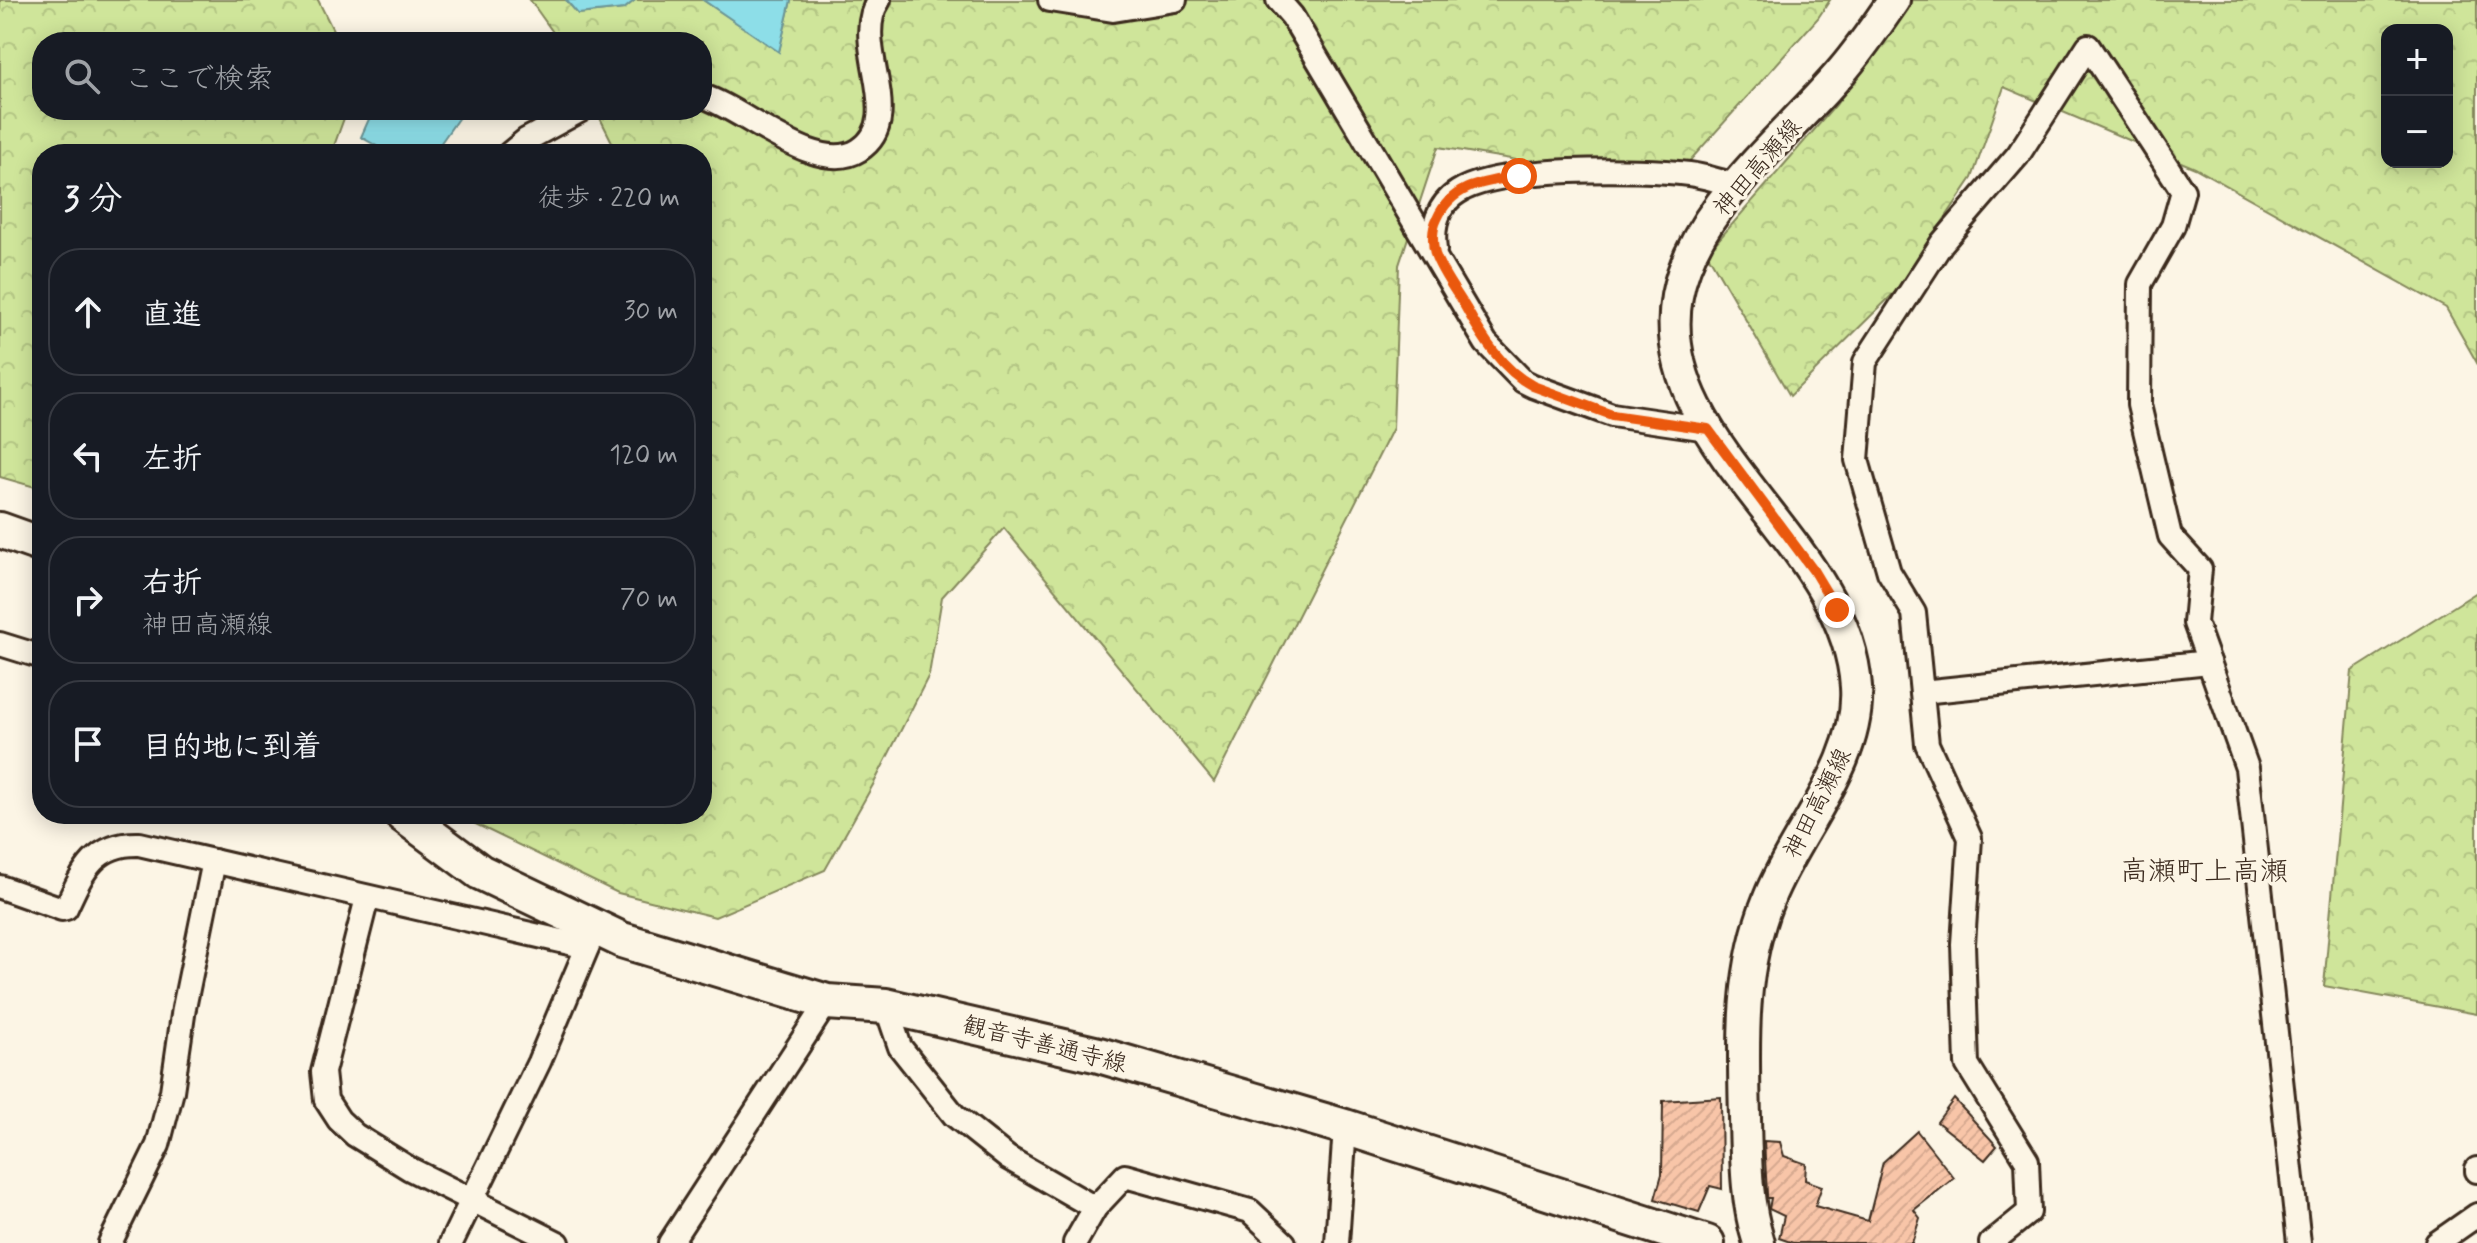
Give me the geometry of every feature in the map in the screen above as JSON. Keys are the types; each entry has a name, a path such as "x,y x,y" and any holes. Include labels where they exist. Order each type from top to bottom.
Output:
{"main road":[{"name":"神田高瀬線","path":"1759,1243 1747,1198 1743,1054 1745,1002 1753,947 1769,897 1832,781 1849,739 1857,691 1852,651 1837,610 1813,570 1708,429 1683,377 1676,336 1677,297 1691,253 1717,208 1840,73 1894,0"},
{"path":"0,530 32,541"},
{"name":"観音寺善通寺線","path":"415,824 480,872 592,937 622,940 827,1002 886,1006 1099,1055 1345,1127 1707,1243"}],"street":[{"path":"712,101 799,146 828,156 846,156 860,149 872,139 878,123 879,88 869,36 879,0"},
{"path":"1050,0 1113,10 1175,0"},
{"path":"1278,0 1292,16 1486,343 1523,381 1612,415 1708,429"},
{"path":"1991,1243 2029,1212 2027,1161 1967,1064 1963,944 1970,838 1927,744 1914,613 1889,572 1857,460 1865,362 1942,243 2018,155 2088,46 2183,191 2173,226 2140,284 2139,405 2170,536 2200,569 2195,623 2247,768 2299,1243"},
{"path":"521,144 563,120"},
{"path":"1435,255 1432,229 1443,206 1456,193 1473,184 1519,176 1598,170 1691,174 1737,185"},
{"path":"0,644 32,654"},
{"path":"1922,692 2209,662"},
{"path":"0,887 66,908 84,869 102,853 121,844 139,844 367,898 592,937 539,1062 451,1243"},
{"path":"110,1243 158,1145 172,1091 184,1008 214,861"},
{"path":"367,898 323,1072 326,1100 339,1120 355,1135 410,1169 558,1243"},
{"path":"670,1243 827,1002"},
{"path":"886,1006 900,1047 954,1115 1008,1158 1095,1208"},
{"path":"1337,1243 1345,1127"},
{"path":"1075,1243 1095,1208 1125,1176 1250,1211 1284,1243"},
{"path":"2437,1243 2477,1215"}],"green space":[{"path":"0,0 318,0 334,32 32,32 32,120 343,120 335,144 32,144 32,486 0,477"},
{"path":"530,0 566,0 578,14 624,9 635,0 703,0 779,51 791,0 1830,0 1818,18 1668,185 1438,147 1399,265 1393,428 1214,782 1004,528 942,597 929,675 825,870 715,917 618,893 476,824 712,824 712,144 613,144 601,120 712,120 712,32 553,32"},
{"path":"1912,0 2477,0 2477,363 2446,308 2195,168 2004,87 1972,178 1896,291 1790,396 1707,253 1836,105"},
{"path":"2477,592 2477,1014 2324,986 2352,671"}],"water":[{"path":"566,0 635,0 624,9 578,14"},
{"path":"703,0 791,0 779,52"},
{"path":"369,120 457,120 440,144 373,144 361,137"}],"building":[{"path":"1721,1097 1722,1189 1710,1186 1699,1212 1655,1199 1662,1174 1663,1101"},
{"path":"1954,1099 1997,1146 1985,1160 1937,1122"},
{"path":"1917,1131 1954,1178 1914,1210 1920,1218 1912,1243 1793,1243 1779,1238 1784,1216 1769,1209 1771,1198 1767,1198 1764,1141 1780,1142 1784,1156 1806,1164 1805,1180 1822,1186 1815,1206 1868,1221 1883,1162"}],"district":[{"name":"高瀬町上高瀬","path":"2204,870"}],"route":[{"path":"1519,176 1473,184 1456,193 1443,206 1432,229 1435,255 1486,343 1523,381 1533,386 1612,415 1708,429 1813,570 1837,610"}]}
